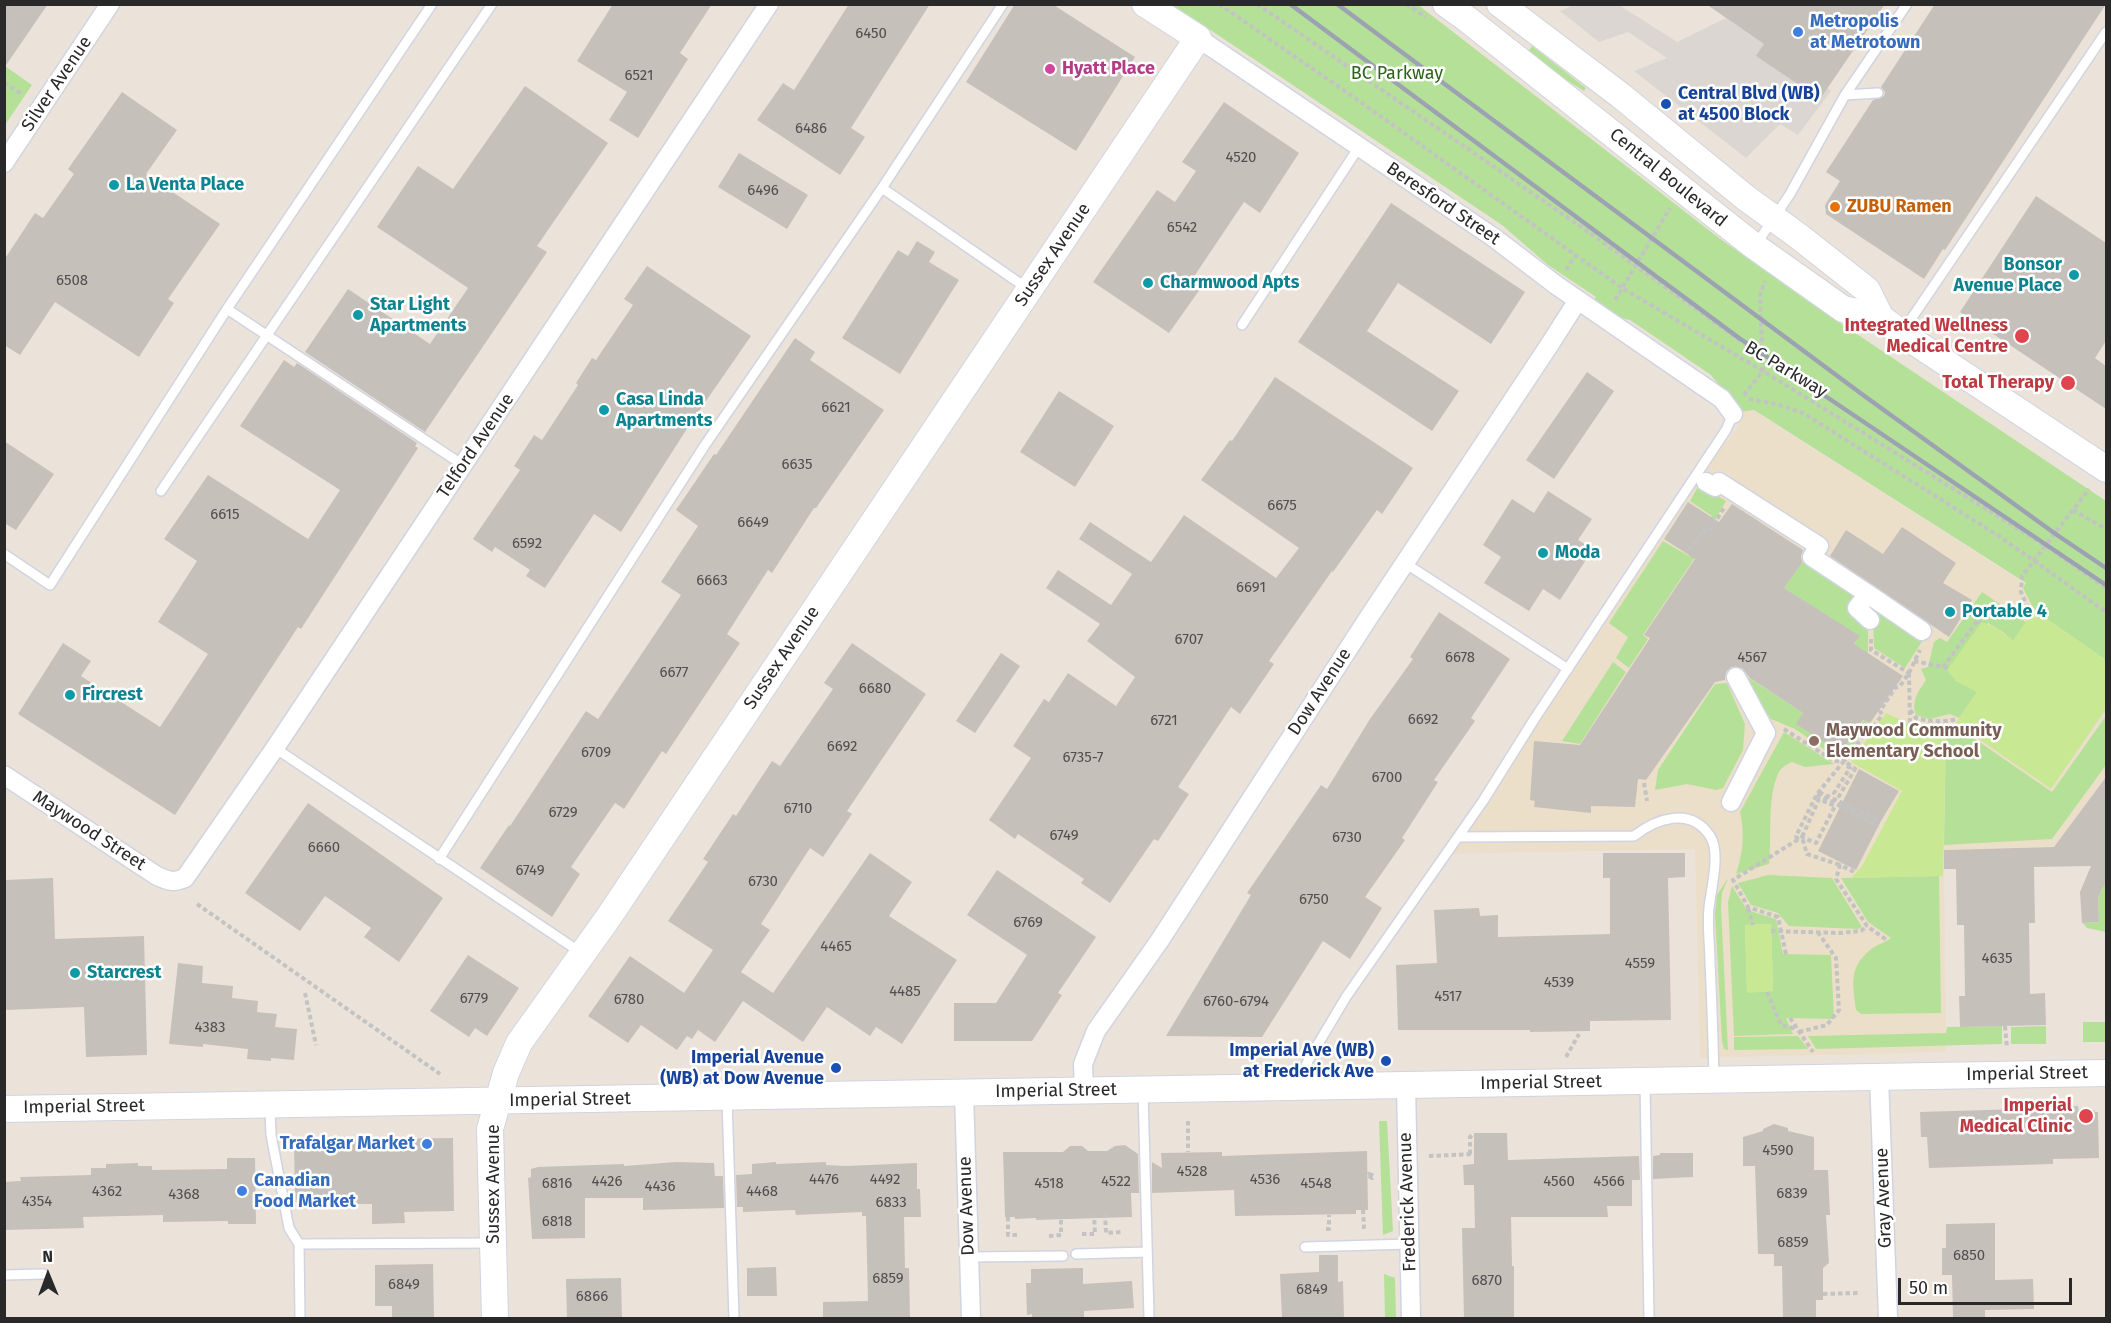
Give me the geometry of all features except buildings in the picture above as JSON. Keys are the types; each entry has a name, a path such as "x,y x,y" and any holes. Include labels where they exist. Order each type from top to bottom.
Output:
{"street":[{"name":"Silver Avenue","path":"4,163 110,4"},
{"name":"Telford Avenue","path":"176,882 185,879 192,870 275,748 770,4"},
{"name":"Beresford Street","path":"1145,4 1492,237 1578,300 1722,399 1733,414"},
{"name":"Central Boulevard","path":"1500,4 1620,95 1746,198 1867,290 1881,318"},
{"name":"Central Boulevard","path":"1462,12 1754,246 1843,309 1881,318 2106,469"},
{"name":"Sussex Avenue","path":"495,1318 490,1129 506,1073 519,1043 583,954 1198,38"},
{"name":"Dow Avenue","path":"1084,1091 1083,1064 1096,1031 1160,940 1275,759 1578,300"},
{"path":"1706,482 1715,487 1719,482 1732,496 1819,546 1812,557 1922,631"},
{"path":"1868,594 1857,608 1870,620"},
{"path":"1731,802 1766,733 1736,677"},
{"name":"Maywood Street","path":"4,776 157,876 176,882"},
{"name":"Imperial Street","path":"4,1108 2106,1073"},
{"name":"Gray Avenue","path":"1879,1077 1888,1318"},
{"name":"Frederick Avenue","path":"1406,1086 1411,1318"},
{"name":"Dow Avenue","path":"964,1093 971,1318"}],"lane":[{"path":"4,554 50,585 227,309 432,4"},
{"path":"161,491 492,4"},
{"path":"439,859 705,445 882,188 1003,4"},
{"path":"1754,246 1790,194 1845,95 1907,4"},
{"path":"1901,333 2106,32"},
{"path":"1845,95 1878,93"},
{"path":"1242,325 1359,147"},
{"path":"882,188 1030,290"},
{"path":"227,309 464,465"},
{"path":"1296,1087 1308,1061 1346,997 1458,837 1726,430 1733,414"},
{"path":"1405,563 1569,669"},
{"path":"275,748 583,954"},
{"path":"1458,837 1634,836 1647,826 1669,818 1684,819 1698,825 1711,836 1716,854 1709,912 1714,1080"},
{"path":"1645,1081 1649,1318"},
{"path":"1143,1089 1149,1318"},
{"path":"727,1097 734,1318"},
{"path":"270,1104 271,1135 289,1228 300,1244 300,1318"},
{"path":"300,1244 493,1242"},
{"path":"1305,1247 1409,1244"},
{"path":"1076,1254 1147,1252"},
{"path":"969,1257 1064,1256"},
{"path":"4,1275 43,1274"}],"path":[{"name":"BC Parkway","path":"1219,4 1622,288 1763,371 2046,546 2106,588"},
{"path":"1257,4 1762,356"},
{"path":"4,83 22,93"},
{"path":"1615,300 1671,206"},
{"path":"1562,275 1576,255"},
{"path":"1766,277 1760,296 1763,371 1742,398 1776,404 1803,413 2035,560 2106,612"},
{"path":"2031,615 2021,592 2022,576 2089,489"},
{"path":"1689,550 1705,529 1708,533 1732,496"},
{"path":"2073,510 2106,530"},
{"path":"1870,620 1871,650 1908,673"},
{"path":"1942,667 1978,620 1980,623"},
{"path":"1914,661 1949,668"},
{"path":"1853,869 1852,871 1807,854 1800,838 1796,836 1818,793 1846,763 1868,726 1872,729 1882,715 1880,711 1908,673"},
{"path":"1908,673 1910,724"},
{"path":"1880,704 1883,699 1887,701"},
{"path":"1910,710 1916,718 1924,720 1948,722 1958,719"},
{"path":"1766,733 1781,728 1834,761 1846,763 1857,770 1839,796 1834,793 1850,768 1846,763"},
{"path":"1644,783 1647,801"},
{"path":"1818,793 1873,821 1876,827"},
{"path":"1753,925 1748,907 1733,880 1800,838 1819,799 1834,806 1827,827 1821,832 1816,843 1800,838"},
{"path":"1873,821 1880,821"},
{"path":"1821,832 1826,834"},
{"path":"1840,865 1836,879 1867,926 1888,940"},
{"path":"196,904 440,1074"},
{"path":"1748,907 1778,917 1786,954"},
{"path":"1782,929 1787,924"},
{"path":"1771,931 1782,929 1839,933 1861,931 1867,926"},
{"path":"1767,992 1781,1025 1798,1031 1827,1025 1839,1010 1836,958 1817,931"},
{"path":"305,993 316,1045"},
{"path":"1790,1018 1813,1053"},
{"path":"2005,1026 2007,1048"},
{"path":"1566,1057 1579,1034"},
{"path":"2074,1106 2074,1114"},
{"path":"1188,1121 1188,1152"},
{"path":"1429,1156 1472,1154 1470,1137 1474,1133"},
{"path":"1364,1210 1364,1227"},
{"path":"1105,1213 1106,1233 1122,1232"},
{"path":"1082,1234 1095,1234 1094,1214"},
{"path":"1329,1215 1329,1229"},
{"path":"1049,1236 1061,1235 1061,1216"},
{"path":"1008,1217 1008,1235 1018,1234"},
{"path":"1823,1294 1858,1293"}],"shaded area":[{"path":"1574,5 1619,5 1677,42 1726,18 1831,91 1798,135 1780,124 1746,158 1634,71 1667,58 1628,32 1599,42 1560,11"},
{"name":"Maywood Community Elementary School","path":"1753,410 2106,635 2106,777 2054,847 1944,850 1946,1052 1700,1058 1695,849 1446,854 1721,438 1728,442 1739,424 1740,412"}],"green space":[{"name":"BC Parkway","path":"1417,4 1719,238 1809,302 2106,501 2106,660 2034,610 2023,588 2026,583 1754,410 1740,412 1732,396 1711,375 1630,320 1611,316 1592,302 1596,297 1548,265 1502,225 1173,5"},
{"path":"1532,46 1586,88 1584,91 1526,55"},
{"path":"5,66 32,85 5,125"},
{"path":"1699,485 1726,501 1714,522 1710,519 1712,516 1690,501"},
{"path":"1703,536 1708,538 1643,635 1648,639 1629,668 1616,658 1628,637 1609,623 1663,541 1689,556"},
{"path":"1804,560 1849,590 1868,624 1868,657 1853,647 1859,636 1784,588"},
{"path":"1982,592 2026,622 2013,641 1988,623 1949,668 1956,681 1978,691 1959,718 1950,714 1929,719 1916,715 1915,701 1926,680 1921,669 1928,667 1934,642 1940,638 1947,642"},
{"path":"1881,607 1923,636 1923,640 1905,668 1874,648 1873,616"},
{"path":"2034,610 2106,660 2106,709 2051,789 1956,723 1977,692 1956,681 1947,670 1982,622 1997,628 2013,641"},
{"path":"1613,662 1626,672 1580,744 1562,741"},
{"path":"1743,674 1803,713 1797,724 1841,753 1864,720 1868,722 1848,755 1838,759 1795,729 1771,719 1741,676"},
{"path":"1727,683 1745,724 1743,750 1723,788 1716,790 1687,784 1655,790 1658,770 1715,684"},
{"path":"1886,713 1910,724 1946,728 1943,876 1851,878 1862,866 1902,791 1851,762"},
{"path":"2106,716 2106,765 2052,839 1944,845 1946,728 1956,726 2052,792"},
{"path":"1784,732 1834,764 1805,767 1792,762 1784,766 1778,774 1772,795 1769,864 1736,874 1742,843 1740,812"},
{"path":"1768,875 1832,878 1862,927 1858,929 1789,926 1778,913 1751,905 1738,883"},
{"path":"1939,876 1941,1013 1861,1014 1856,1010 1853,985 1855,970 1870,950 1891,938 1868,922 1841,878"},
{"path":"1728,878 1722,893 1721,907 1728,1050 1724,1049 1722,1041 1715,915 1717,895"},
{"path":"2106,882 2106,932 2087,928 2083,923 2099,922 2098,897"},
{"path":"1732,886 1747,910 1776,919 1783,954 1831,955 1834,1019 1786,1018 1793,1034 1734,1036 1728,902","holes":["1771,924 1773,991 1747,992 1745,925"]},
{"path":"1771,924 1773,991 1747,993 1745,925"},
{"path":"2083,1022 2106,1022 2106,1042 2083,1042"},
{"path":"2002,1026 2002,1044 1816,1049 1808,1036 1946,1033 1947,1027"},
{"path":"2046,1026 2046,1044 2011,1044 2011,1027"},
{"path":"1798,1036 1808,1049 1734,1050 1734,1037"},
{"path":"1379,1121 1387,1121 1393,1231 1383,1235"},
{"path":"1384,1274 1395,1278 1396,1318 1385,1318"}],"railway":[{"path":"1290,4 1739,338 2106,585"},
{"path":"1337,4 1863,395 2106,568"}],"place":[{"name":"Metropolis at Metrotown","path":"1798,32"},
{"name":"Hyatt Place","path":"1050,69"},
{"name":"Central Blvd (WB) at 4500 Block","path":"1666,104"},
{"name":"La Venta Place","path":"114,185"},
{"name":"ZUBU Ramen","path":"1835,207"},
{"name":"Bonsor Avenue Place","path":"2074,275"},
{"name":"Charmwood Apts","path":"1148,283"},
{"name":"Star Light Apartments","path":"358,315"},
{"name":"Integrated Wellness Medical Centre","path":"2022,336"},
{"name":"Total Therapy","path":"2068,383"},
{"name":"Casa Linda Apartments","path":"604,410"},
{"name":"Moda","path":"1543,553"},
{"name":"Portable 4","path":"1950,612"},
{"name":"Fircrest","path":"70,695"},
{"name":"Maywood Community Elementary School","path":"1814,741"},
{"name":"Starcrest","path":"75,973"},
{"name":"Imperial Ave (WB) at Frederick Ave","path":"1386,1061"},
{"name":"Imperial Avenue (WB) at Dow Avenue","path":"836,1068"},
{"name":"Imperial Medical Clinic","path":"2086,1116"},
{"name":"Trafalgar Market","path":"427,1144"},
{"name":"Canadian Food Market","path":"242,1191"}]}
